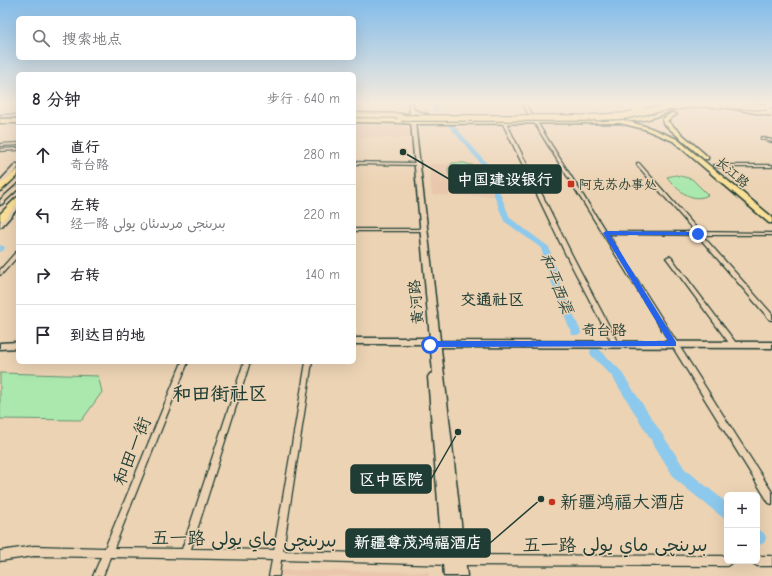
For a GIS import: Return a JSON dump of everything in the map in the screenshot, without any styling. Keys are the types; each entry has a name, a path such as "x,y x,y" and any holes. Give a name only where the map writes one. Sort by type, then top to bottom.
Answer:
{"main road":[{"name":"黄河路","path":"412,130 454,560 460,576"},
{"name":"长江路","path":"667,130 675,140 772,221"},
{"name":"长江路","path":"670,130 772,214"},
{"path":"692,154 717,179 772,228"},
{"path":"0,190 16,173"},
{"path":"0,209 16,194"},
{"path":"3,220 16,201"},
{"path":"3,220 16,210"},
{"name":"黄河路","path":"451,576 454,560"}],"street":[{"path":"508,130 568,253 616,345"},
{"path":"540,130 772,500"},
{"path":"762,138 772,141"},
{"path":"0,145 16,144"},
{"path":"0,150 16,149"},
{"path":"356,163 415,164"},
{"path":"638,164 772,318"},
{"path":"715,166 772,166"},
{"path":"0,184 16,167"},
{"path":"0,203 16,188"},
{"path":"356,230 422,230"},
{"path":"606,233 772,234"},
{"path":"0,273 16,255"},
{"path":"669,258 734,345"},
{"path":"0,342 16,340"},
{"name":"奇台路","path":"356,341 432,344"},
{"path":"0,346 16,345"},
{"name":"奇台路","path":"356,345 772,345"},
{"name":"和田一街","path":"98,576 109,553 184,364"},
{"path":"185,553 246,364"},
{"path":"274,576 309,364"},
{"name":"五一路 بىرىنچى ماي يولى","path":"0,556 34,551 185,553 454,560 724,561"},
{"path":"760,561 772,561"}],"shaded area":[{"path":"356,130 409,130 410,138 356,137"},
{"path":"477,163 483,165 488,173 494,196 432,195 429,164"},
{"path":"282,570 429,572 429,576 281,576"}],"green space":[{"path":"452,163 465,163 473,166 479,181 466,187 455,184 450,178 448,169"},
{"path":"676,175 692,179 708,195 696,198 685,194 667,177"},
{"path":"0,373 98,376 102,392 82,420 0,419"}],"waterway":[{"name":"和平西渠","path":"455,130 486,166 507,219 545,247 555,281 576,332"},
{"name":"和平西渠","path":"595,352 616,373 680,474 724,510"}],"place":[{"name":"中国建设银行","path":"403,152"},
{"name":"阿克苏办事处","path":"571,184"},
{"name":"区中医院","path":"458,432"},
{"name":"新疆尊茂鸿福酒店","path":"541,499"},
{"name":"新疆鸿福大酒店","path":"552,502"}],"district":[{"name":"交通社区","path":"492,299"},
{"name":"和田街社区","path":"220,393"}],"route":[{"path":"430,345 674,344 606,233 698,234"}]}
